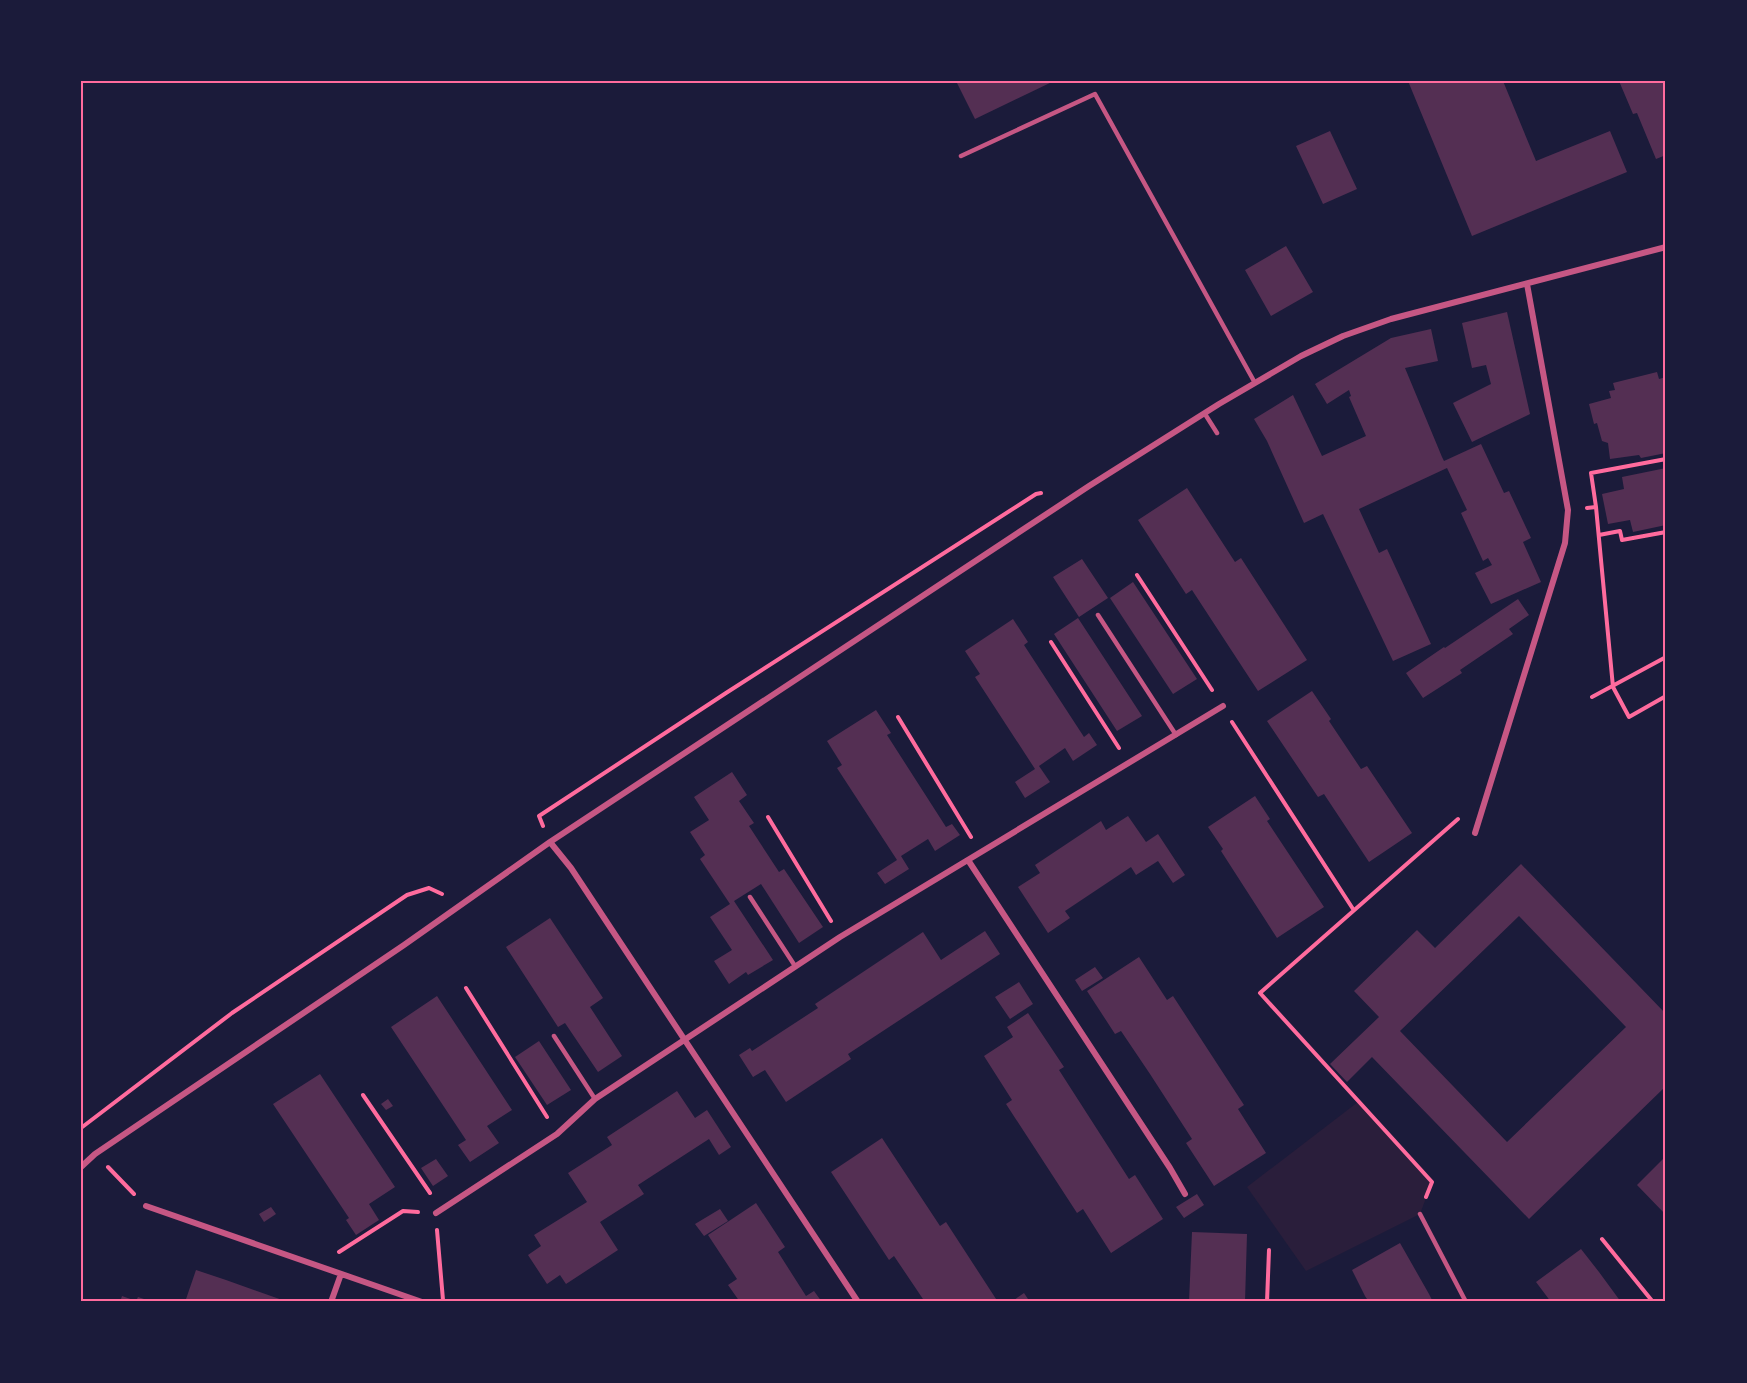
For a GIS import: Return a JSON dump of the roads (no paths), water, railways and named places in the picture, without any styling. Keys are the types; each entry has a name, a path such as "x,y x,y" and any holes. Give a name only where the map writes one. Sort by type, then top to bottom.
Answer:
{"street":[{"path":"81,1167 95,1154 550,842 1089,486 1301,356 1343,336 1391,319 1666,247"},
{"path":"1475,833 1565,543 1569,510 1527,284"},
{"path":"439,1211 557,1134 595,1099 840,936 1223,706"},
{"path":"550,842 571,868 858,1302"},
{"path":"968,860 1185,1194"},
{"path":"146,1206 422,1302"},
{"path":"331,1302 341,1274"}],"lane":[{"path":"961,156 1095,94 1255,383"},
{"path":"1205,414 1217,433"},
{"path":"1098,615 1176,735"},
{"path":"750,897 795,966"},
{"path":"554,1036 595,1099"},
{"path":"1420,1214 1466,1302"}]}
